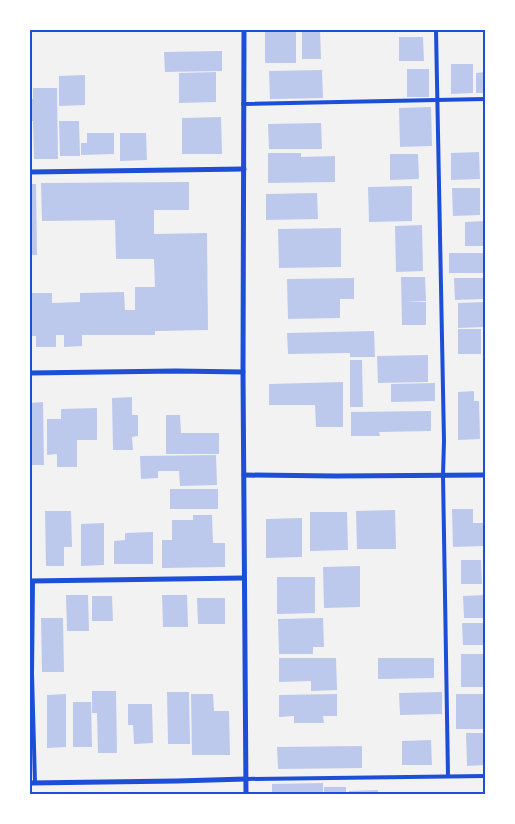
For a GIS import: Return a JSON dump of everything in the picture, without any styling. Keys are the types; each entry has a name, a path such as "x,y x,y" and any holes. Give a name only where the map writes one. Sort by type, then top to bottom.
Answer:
{"street":[{"path":"244,30 243,372 246,794"},
{"path":"30,172 244,169"},
{"path":"30,373 243,372"},
{"path":"244,475 485,475"},
{"path":"31,581 244,578"},
{"path":"33,783 246,779"}],"lane":[{"path":"436,30 444,432 448,776"},
{"path":"244,104 485,99"},
{"path":"31,581 33,783"},
{"path":"246,779 485,776"}],"building":[{"path":"265,30 296,30 296,63 265,63"},
{"path":"302,30 320,30 321,59 302,59"},
{"path":"399,37 423,37 424,61 399,61"},
{"path":"222,51 222,71 165,72 164,52"},
{"path":"451,64 473,64 473,93 451,94"},
{"path":"407,69 429,69 429,97 407,97"},
{"path":"322,70 323,98 270,99 269,71"},
{"path":"216,72 216,102 179,103 179,73"},
{"path":"485,72 485,93 476,93 476,73"},
{"path":"85,75 85,105 59,106 59,76"},
{"path":"33,88 57,88 58,159 34,159 33,121 30,121 30,99 33,99"},
{"path":"431,107 432,146 400,147 399,108"},
{"path":"221,117 222,154 182,154 182,118"},
{"path":"59,121 79,121 80,156 60,156"},
{"path":"321,123 322,149 269,149 268,124"},
{"path":"87,133 114,133 114,154 81,155 81,143 87,143"},
{"path":"120,133 146,133 147,160 120,161"},
{"path":"479,152 480,179 451,180 451,153"},
{"path":"268,153 301,153 301,157 335,156 335,182 268,183"},
{"path":"390,154 418,154 419,179 390,180"},
{"path":"189,182 189,210 154,210 154,234 207,233 208,330 155,331 155,335 82,335 82,346 64,347 64,335 56,335 56,347 36,347 36,336 30,336 30,293 52,293 52,303 80,302 80,293 124,292 125,310 135,310 135,287 155,287 154,259 116,259 115,220 42,221 41,183"},
{"path":"30,184 36,184 37,255 30,255"},
{"path":"412,186 412,221 369,222 368,187"},
{"path":"452,188 480,188 480,215 453,216"},
{"path":"317,193 318,219 266,220 266,194"},
{"path":"485,221 485,246 465,246 465,222"},
{"path":"422,225 423,271 396,272 395,226"},
{"path":"341,228 341,267 279,268 278,229"},
{"path":"449,253 485,253 485,273 449,273"},
{"path":"401,277 425,277 426,301 405,301 426,302 426,325 402,325"},
{"path":"354,278 354,299 340,299 340,318 288,319 287,279"},
{"path":"454,278 484,278 485,299 455,300"},
{"path":"484,302 484,327 458,328 458,303"},
{"path":"458,329 481,329 481,354 458,354"},
{"path":"374,331 375,357 350,357 350,353 288,354 287,333"},
{"path":"428,355 428,382 378,383 377,356"},
{"path":"350,360 362,360 363,407 350,407"},
{"path":"343,382 343,427 316,427 315,405 269,405 269,384"},
{"path":"435,383 435,401 391,402 391,384"},
{"path":"474,391 474,401 479,401 480,439 458,440 458,392"},
{"path":"132,397 132,415 138,415 138,436 132,437 133,450 113,450 112,398"},
{"path":"43,402 44,465 30,465 30,403"},
{"path":"97,408 97,440 77,440 77,467 57,467 57,454 47,455 47,419 61,419 61,409"},
{"path":"431,411 431,431 379,432 380,436 351,436 351,412"},
{"path":"166,415 180,415 181,433 219,433 219,454 166,454"},
{"path":"216,455 217,485 180,486 179,471 158,471 158,478 141,479 140,456"},
{"path":"170,489 218,489 218,509 170,509"},
{"path":"452,509 473,509 473,523 485,523 485,546 453,547"},
{"path":"395,510 396,549 357,549 356,511"},
{"path":"45,511 71,511 72,547 64,547 64,566 46,566"},
{"path":"310,512 347,512 348,550 310,551"},
{"path":"193,515 212,515 213,543 225,543 225,567 162,568 162,540 172,540 172,520 193,520"},
{"path":"302,518 302,557 266,558 266,519"},
{"path":"104,523 104,565 81,566 81,524"},
{"path":"153,532 153,564 114,564 114,541 125,540 125,533"},
{"path":"461,560 481,560 482,584 461,584"},
{"path":"360,566 360,607 324,608 323,567"},
{"path":"277,577 315,577 315,613 277,614"},
{"path":"66,595 88,595 89,631 67,631"},
{"path":"162,595 187,595 188,627 163,627"},
{"path":"485,595 485,618 464,618 463,596"},
{"path":"92,596 112,596 113,621 92,621"},
{"path":"197,598 225,598 225,624 198,624"},
{"path":"41,618 63,618 64,672 42,672"},
{"path":"323,618 324,647 313,647 313,654 279,654 278,619"},
{"path":"462,623 484,623 484,645 463,645"},
{"path":"461,654 485,654 485,687 461,687"},
{"path":"279,658 336,658 337,690 311,691 311,681 279,682"},
{"path":"378,658 434,658 434,678 378,679"},
{"path":"92,691 116,691 117,753 98,753 97,713 92,713"},
{"path":"167,692 189,692 190,744 168,744"},
{"path":"442,692 442,714 400,715 399,693"},
{"path":"66,694 66,747 47,748 47,695"},
{"path":"191,694 213,694 214,711 229,711 230,755 192,755"},
{"path":"337,694 337,716 323,716 324,723 294,723 294,716 279,717 279,695"},
{"path":"456,694 485,694 485,729 456,729"},
{"path":"73,702 91,702 92,747 73,747"},
{"path":"128,704 152,704 153,743 134,744 133,725 128,725"},
{"path":"466,733 485,733 485,765 467,766"},
{"path":"431,740 432,765 402,765 402,741"},
{"path":"362,746 362,768 278,769 277,747"},
{"path":"323,783 323,794 272,794 272,784"},
{"path":"324,787 346,787 346,794 324,794"},
{"path":"378,790 378,794 349,794 349,791"}]}
